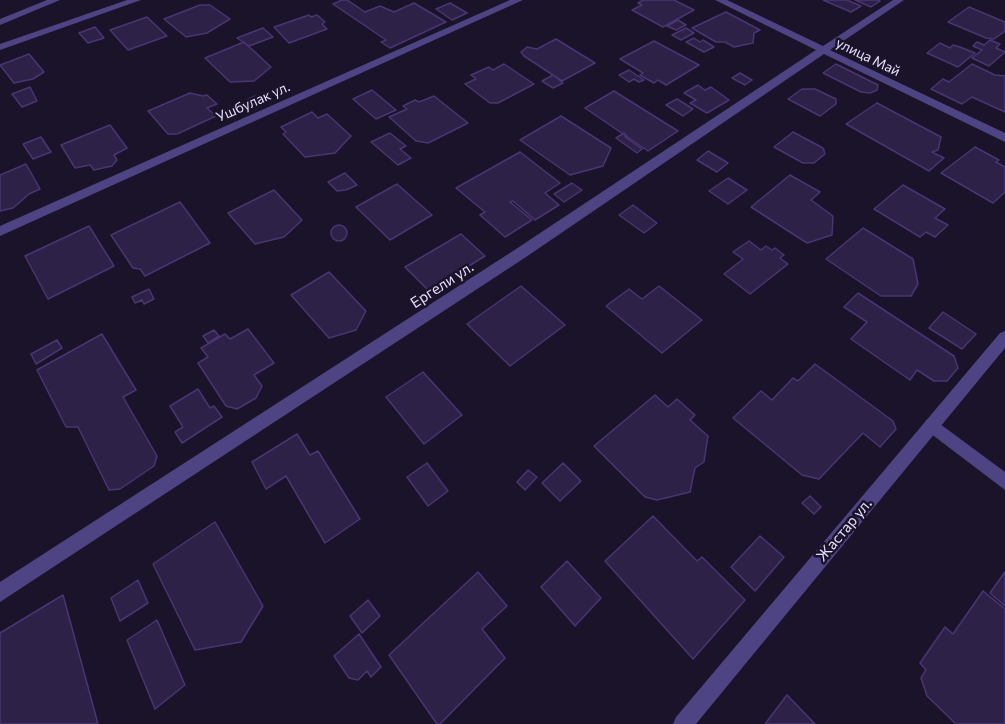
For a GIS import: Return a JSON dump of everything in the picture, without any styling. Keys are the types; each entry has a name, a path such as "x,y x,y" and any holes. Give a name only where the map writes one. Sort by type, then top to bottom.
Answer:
{"street":[{"path":"0,22 54,0"},
{"path":"0,48 136,0"},
{"name":"Ушбулак ул.","path":"0,231 518,0"},
{"name":"улица Май","path":"720,0 1005,138"},
{"name":"Ергели ул.","path":"0,593 521,253 899,0"},
{"name":"Жастар ул.","path":"683,724 1005,337"},
{"path":"932,425 1005,482"}],"building":[{"path":"347,0 365,12 380,6 394,12 414,3 446,22 390,48 381,42 386,40 333,4"},
{"path":"643,0 674,0 694,10 663,27 632,10 642,5 638,3"},
{"path":"823,0 847,0 861,6 851,12"},
{"path":"855,0 877,0 880,1 871,7"},
{"path":"450,3 467,13 452,20 436,9"},
{"path":"200,5 210,5 230,19 207,33 186,37 164,19"},
{"path":"969,7 1005,22 1005,31 994,39 986,38 948,22"},
{"path":"726,12 760,30 754,33 753,43 734,47 725,42 716,42 692,28"},
{"path":"309,15 311,17 317,15 325,22 322,24 327,29 289,43 274,27"},
{"path":"147,17 167,36 128,50 110,30"},
{"path":"678,20 686,25 676,30 667,26"},
{"path":"95,27 104,38 88,43 79,33"},
{"path":"263,28 273,37 249,46 237,38"},
{"path":"686,28 694,33 681,40 672,35"},
{"path":"694,38 700,42 703,40 714,47 704,52 686,42"},
{"path":"556,39 595,63 562,81 521,52 527,47 537,49"},
{"path":"990,40 1000,44 996,48 1005,52 989,66 972,58 982,50 973,46 977,42 984,45"},
{"path":"654,41 699,65 666,85 658,80 654,83 640,75 643,73 620,59"},
{"path":"244,42 271,67 254,81 230,82 205,58"},
{"path":"940,43 950,48 953,45 975,53 958,67 927,53"},
{"path":"29,54 44,72 33,79 14,83 0,65"},
{"path":"504,64 534,84 498,103 490,103 465,84 476,79 471,75 489,67 493,70"},
{"path":"836,64 878,85 877,90 870,93 861,92 823,73"},
{"path":"972,64 995,75 1005,76 1005,112 972,97 962,104 931,89 943,79 949,82"},
{"path":"629,70 644,80 639,82 634,79 629,82 619,75"},
{"path":"740,73 752,80 745,85 732,78"},
{"path":"553,75 563,83 553,88 542,81"},
{"path":"698,85 705,90 711,87 729,100 707,113 690,103 696,100 684,93"},
{"path":"30,87 37,101 22,107 12,94"},
{"path":"802,89 815,89 836,99 836,104 820,116 788,99"},
{"path":"372,90 396,110 376,119 353,99"},
{"path":"614,91 678,131 648,151 585,108"},
{"path":"190,93 207,95 217,104 207,108 216,116 177,134 168,134 148,111"},
{"path":"255,96 263,103 255,107 247,100"},
{"path":"434,96 468,123 428,143 416,141 389,117 407,109 403,106 415,100 419,102"},
{"path":"677,99 693,109 683,116 666,105"},
{"path":"877,103 941,137 938,150 932,152 944,158 929,171 846,124"},
{"path":"312,112 318,118 327,114 351,136 335,153 305,157 283,134 286,132 281,127"},
{"path":"561,116 611,148 603,166 570,175 520,140"},
{"path":"110,125 127,148 114,155 117,160 112,166 94,170 90,165 75,168 61,145"},
{"path":"793,132 823,148 825,154 814,163 803,163 774,147"},
{"path":"390,133 406,146 400,149 411,158 398,165 371,142"},
{"path":"624,133 627,136 625,137 642,149 637,153 616,138"},
{"path":"41,137 51,152 33,159 23,144"},
{"path":"975,147 999,160 996,162 1005,167 1005,192 993,203 941,173"},
{"path":"708,151 728,163 717,172 697,160"},
{"path":"520,152 560,183 545,193 559,205 535,220 513,201 510,202 532,220 505,237 480,215 485,212 456,188"},
{"path":"26,164 40,189 29,194 13,208 0,211 0,175"},
{"path":"345,173 357,185 337,191 328,182"},
{"path":"790,175 820,192 811,200 833,216 832,235 807,243 751,207"},
{"path":"728,178 747,190 728,204 709,191"},
{"path":"572,183 582,190 564,202 554,194"},
{"path":"397,184 432,215 390,240 356,207"},
{"path":"903,185 945,209 935,218 948,225 935,237 926,232 920,237 874,209"},
{"path":"274,190 302,220 284,237 255,244 228,213"},
{"path":"180,202 210,243 145,276 140,269 133,268 111,235"},
{"path":"633,205 657,223 644,233 619,215"},
{"path":"339,225 347,233 339,241 331,233"},
{"path":"89,226 114,266 48,299 25,256"},
{"path":"863,228 913,259 918,284 911,296 881,296 826,259"},
{"path":"461,234 485,256 429,291 405,267"},
{"path":"749,241 761,250 766,246 772,250 775,248 784,255 780,258 788,264 750,294 724,274 743,259 733,252"},
{"path":"329,272 366,311 356,330 329,338 291,295"},
{"path":"521,286 565,325 510,366 467,324"},
{"path":"659,286 702,320 662,353 606,306 629,289 642,299"},
{"path":"149,289 154,299 144,304 142,300 135,303 132,297"},
{"path":"858,293 954,356 958,368 947,381 934,381 917,370 910,380 851,339 867,322 844,307"},
{"path":"943,312 976,334 962,349 929,328"},
{"path":"248,329 274,363 254,375 262,386 256,398 237,409 226,406 198,363 208,357 201,348 225,334 230,339"},
{"path":"214,330 219,336 208,343 203,336"},
{"path":"102,334 136,390 123,397 157,456 154,466 120,489 109,490 78,427 66,427 37,370"},
{"path":"57,340 62,348 36,364 31,354"},
{"path":"815,364 893,421 896,429 880,447 863,433 819,479 802,475 733,418 761,391 772,400 793,378 798,381"},
{"path":"423,372 462,415 424,444 386,397"},
{"path":"198,389 210,408 214,406 222,417 182,443 175,432 183,427 170,406"},
{"path":"655,395 668,407 677,399 695,415 690,420 708,436 704,462 695,468 690,492 657,500 645,497 594,446"},
{"path":"297,434 310,455 318,451 360,519 325,543 286,476 266,489 252,462"},
{"path":"427,463 448,491 428,506 407,477"},
{"path":"563,463 581,481 560,501 542,483"},
{"path":"528,470 537,477 525,490 517,482"},
{"path":"810,496 821,507 814,514 802,503"},
{"path":"653,516 697,561 702,557 745,600 693,659 605,561"},
{"path":"215,522 263,606 241,642 195,650 153,564"},
{"path":"760,536 784,557 755,591 731,567"},
{"path":"567,561 601,598 575,626 541,587"},
{"path":"478,572 507,606 482,629 505,658 440,724 437,724 389,655"},
{"path":"1005,572 1005,606 990,593"},
{"path":"138,580 148,603 120,621 111,598"},
{"path":"983,591 1005,609 1005,724 956,724 927,696 921,678 926,670 920,663 945,627 953,634"},
{"path":"63,595 98,724 0,724 0,633"},
{"path":"368,600 380,616 362,633 350,616"},
{"path":"157,620 185,685 155,709 127,640"},
{"path":"359,634 381,667 371,677 367,671 358,680 349,678 334,656"},
{"path":"787,695 815,724 765,724"}]}
